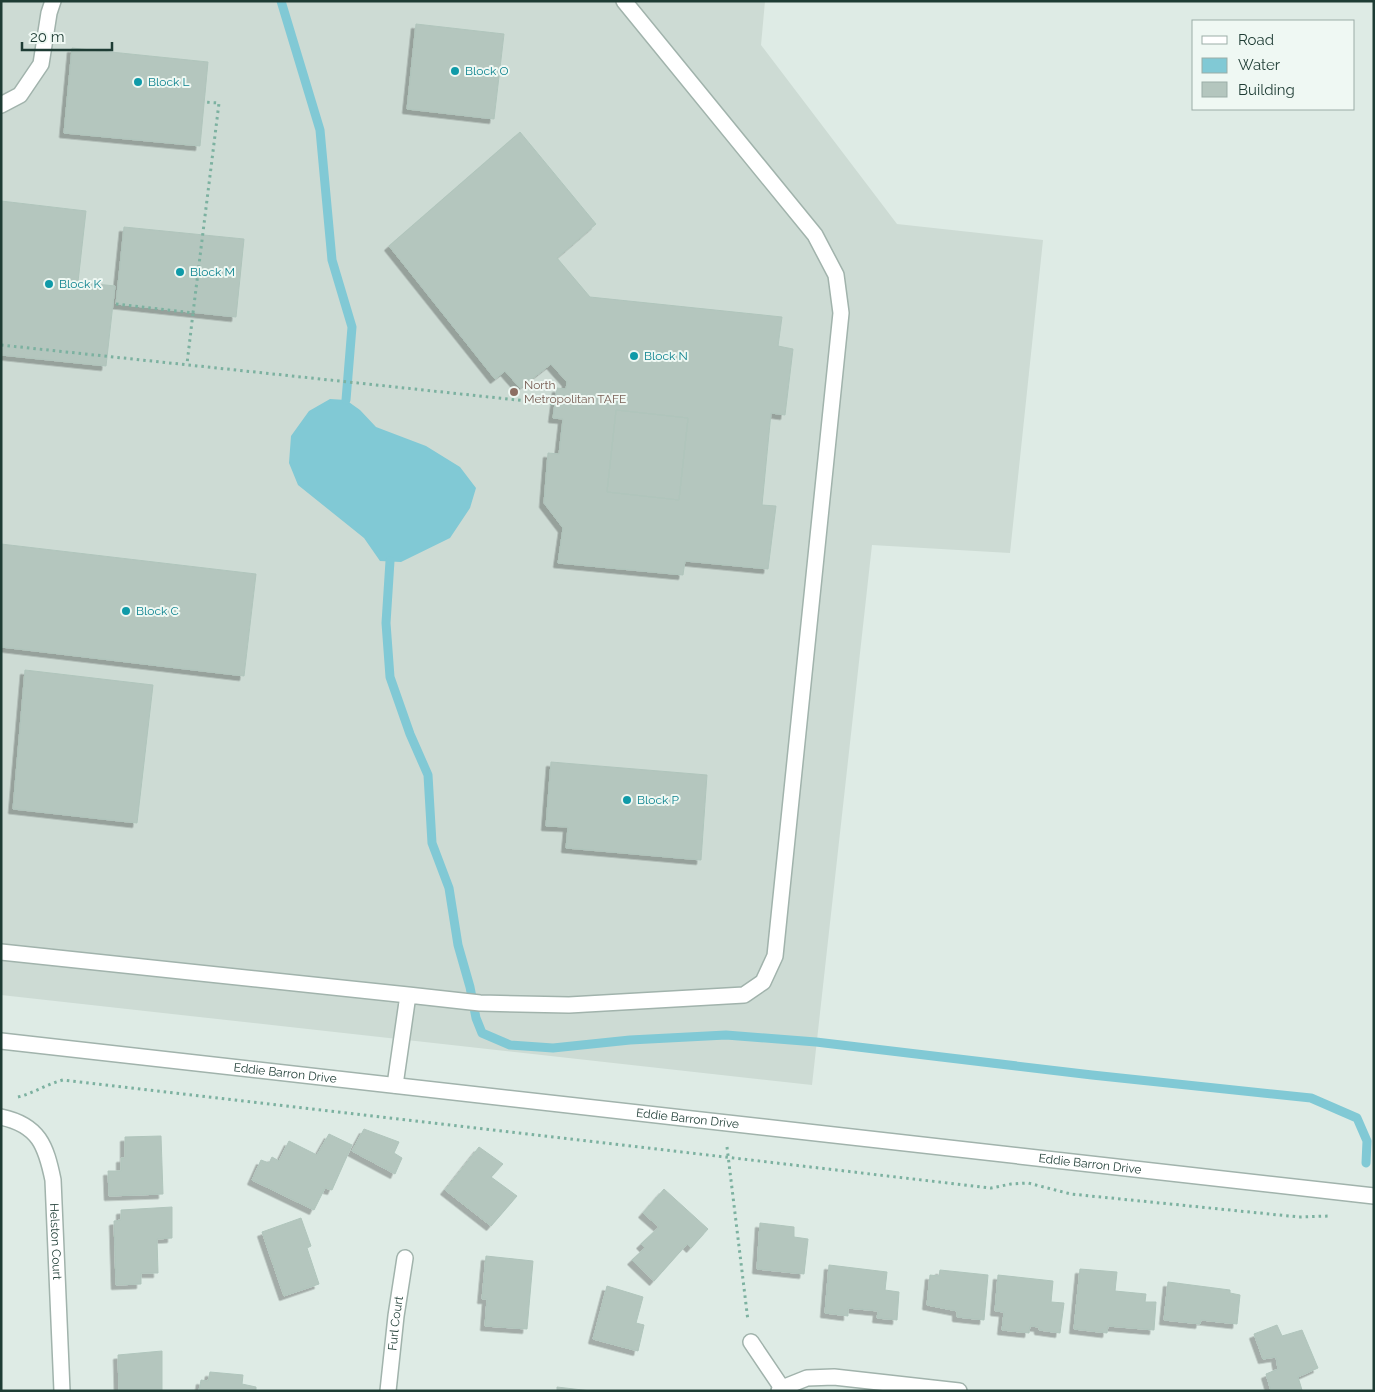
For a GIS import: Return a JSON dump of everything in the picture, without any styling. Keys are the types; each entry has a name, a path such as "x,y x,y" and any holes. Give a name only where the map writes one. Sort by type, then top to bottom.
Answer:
{"street":[{"path":"1,105 20,95 41,64 49,13 53,1"},
{"path":"1,952 472,1002 569,1005 744,995 763,982 775,956 842,313 836,275 815,235 624,1"},
{"path":"396,1085 408,995"},
{"name":"Eddie Barron Drive","path":"1,1041 1374,1196"},
{"name":"Helston Court","path":"1,1117 13,1120 34,1132 48,1154 53,1180 62,1391"},
{"name":"Furl Court","path":"388,1391 396,1316 405,1258"},
{"path":"751,1342 781,1389 808,1378 834,1377 959,1391"}],"path":[{"path":"187,364 219,103 204,102"},
{"path":"116,304 193,313"},
{"path":"1,345 555,404"},
{"path":"14,1098 32,1093 45,1085 63,1080 991,1188 1028,1183 1071,1194 1299,1217 1334,1215"},
{"path":"724,1122 751,1342"}],"shaded area":[{"name":"North Metropolitan TAFE","path":"1,1 765,1 761,45 897,224 1043,240 1010,553 872,545 812,1085 1,995"}],"water":[{"path":"330,399 346,400 360,410 376,427 426,446 460,467 476,488 470,508 450,538 401,562 380,561 364,538 298,485 289,463 291,436 309,411"}],"building":[{"name":"Block O","path":"416,24 504,34 494,119 407,109"},
{"name":"Block L","path":"72,48 208,62 200,146 64,133"},
{"name":"Block N","path":"520,132 596,224 557,258 590,297 782,317 778,346 793,349 785,415 771,413 762,505 776,506 768,569 685,561 683,575 558,563 563,528 544,503 548,453 559,454 563,419 553,418 557,388 566,389 567,382 551,364 520,388 505,371 495,379 389,246","holes":["616,410 688,418 679,500 607,492"]},
{"name":"Block K","path":"1,201 86,211 78,282 115,286 106,366 1,355"},
{"name":"Block M","path":"124,227 244,239 236,317 116,304"},
{"path":"616,410 688,418 679,500 607,492"},
{"name":"Block C","path":"1,544 256,574 244,676 1,647"},
{"path":"25,670 153,685 137,823 13,809"},
{"name":"Block P","path":"551,762 707,775 701,860 566,848 568,827 546,826"},
{"path":"364,1129 399,1142 394,1153 402,1158 395,1174 352,1151"},
{"path":"329,1134 352,1145 332,1190 325,1188 314,1210 252,1180 261,1160 269,1163 272,1157 279,1161 289,1141 317,1155"},
{"path":"161,1136 163,1194 109,1196 108,1171 121,1171 121,1158 125,1158 125,1137"},
{"path":"479,1147 503,1164 491,1177 517,1196 491,1226 445,1190"},
{"path":"664,1189 708,1229 691,1248 687,1244 654,1281 632,1260 645,1248 641,1244 659,1227 643,1213"},
{"path":"172,1207 172,1238 157,1239 158,1273 141,1273 141,1284 116,1285 114,1221 121,1220 121,1210"},
{"path":"301,1218 311,1246 307,1248 319,1284 284,1296 262,1232"},
{"path":"760,1223 794,1227 794,1237 808,1239 804,1274 757,1269"},
{"path":"486,1256 533,1261 527,1329 485,1326 487,1299 482,1299"},
{"path":"829,1265 887,1272 885,1290 899,1292 897,1320 877,1318 878,1311 848,1308 848,1316 825,1313"},
{"path":"1080,1269 1117,1272 1115,1291 1146,1294 1145,1302 1156,1302 1154,1330 1108,1326 1107,1333 1074,1329"},
{"path":"940,1270 988,1275 984,1320 957,1317 957,1311 927,1305 930,1275 939,1276"},
{"path":"998,1275 1053,1281 1051,1302 1064,1303 1060,1333 1039,1330 1039,1327 1030,1326 1029,1333 1002,1330 1004,1312 995,1311"},
{"path":"1168,1282 1230,1290 1230,1293 1240,1295 1237,1324 1201,1320 1200,1324 1164,1320"},
{"path":"607,1286 643,1297 636,1323 644,1325 638,1351 593,1339"},
{"path":"1277,1325 1282,1336 1302,1330 1318,1368 1298,1377 1302,1390 1271,1391 1266,1374 1278,1369 1276,1357 1263,1359 1254,1334"},
{"path":"162,1351 162,1391 119,1391 118,1355"},
{"path":"210,1372 243,1375 242,1384 256,1387 256,1391 199,1391 201,1380 208,1381"},
{"path":"557,1387 591,1391 557,1391"}],"waterway":[{"path":"281,1 320,130 332,260 352,327 346,400"},
{"path":"390,561 386,623 390,677 410,734 428,775 432,843 449,888 458,945 470,987 476,1018 482,1033 510,1045 553,1048 630,1040 726,1035 816,1042 1092,1075 1311,1098 1357,1118 1367,1141 1366,1163"}],"place":[{"name":"Block O","path":"455,71"},
{"name":"Block L","path":"138,82"},
{"name":"Block M","path":"180,272"},
{"name":"Block K","path":"49,284"},
{"name":"Block N","path":"634,356"},
{"name":"North Metropolitan TAFE","path":"514,392"},
{"name":"Block C","path":"126,611"},
{"name":"Block P","path":"627,800"}]}
